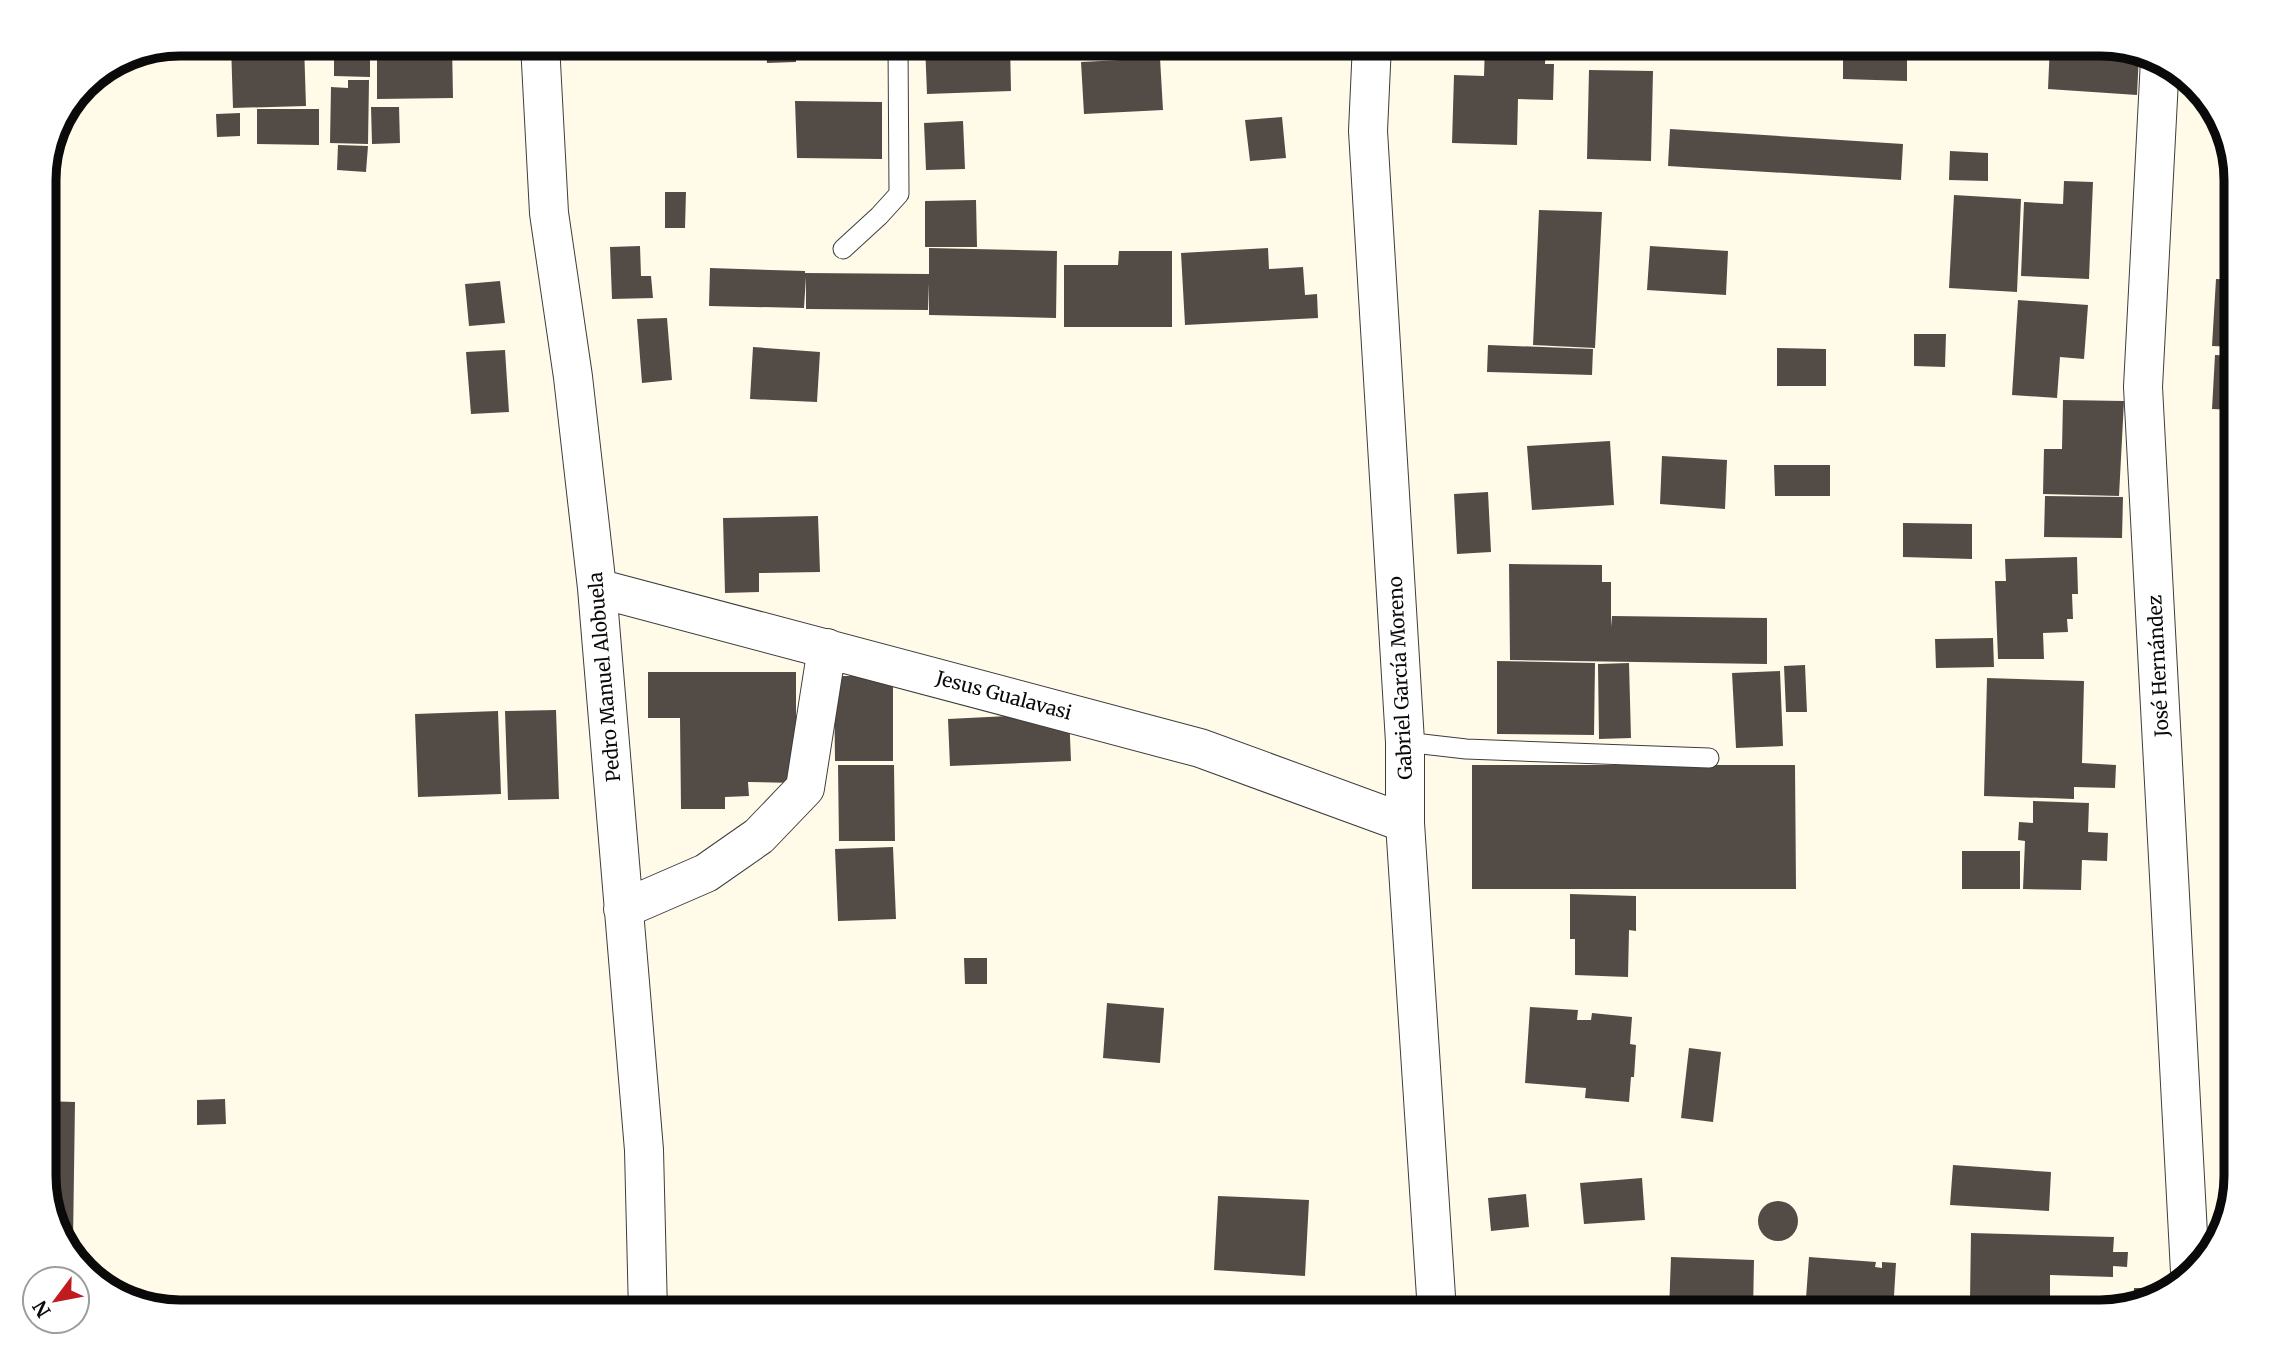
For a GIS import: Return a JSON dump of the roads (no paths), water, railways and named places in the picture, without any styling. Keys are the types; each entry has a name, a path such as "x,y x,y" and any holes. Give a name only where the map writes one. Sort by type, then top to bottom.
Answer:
{"street":[{"name":"Pedro Manuel Alobuela","path":"541,56 549,213 573,377 597,588 645,1150 648,1300"},
{"name":"Gabriel García Moreno","path":"1371,56 1368,131 1405,742 1405,822 1436,1300"},
{"name":"José Hernández","path":"2159,72 2143,387 2189,1262"},
{"name":"Jesus Gualavasi","path":"597,588 1200,748 1405,822"},
{"path":"623,909 706,873 759,836 806,788 827,648"}],"lane":[{"path":"843,249 899,194 898,56"},
{"path":"1405,742 1466,749 1709,758"}]}
